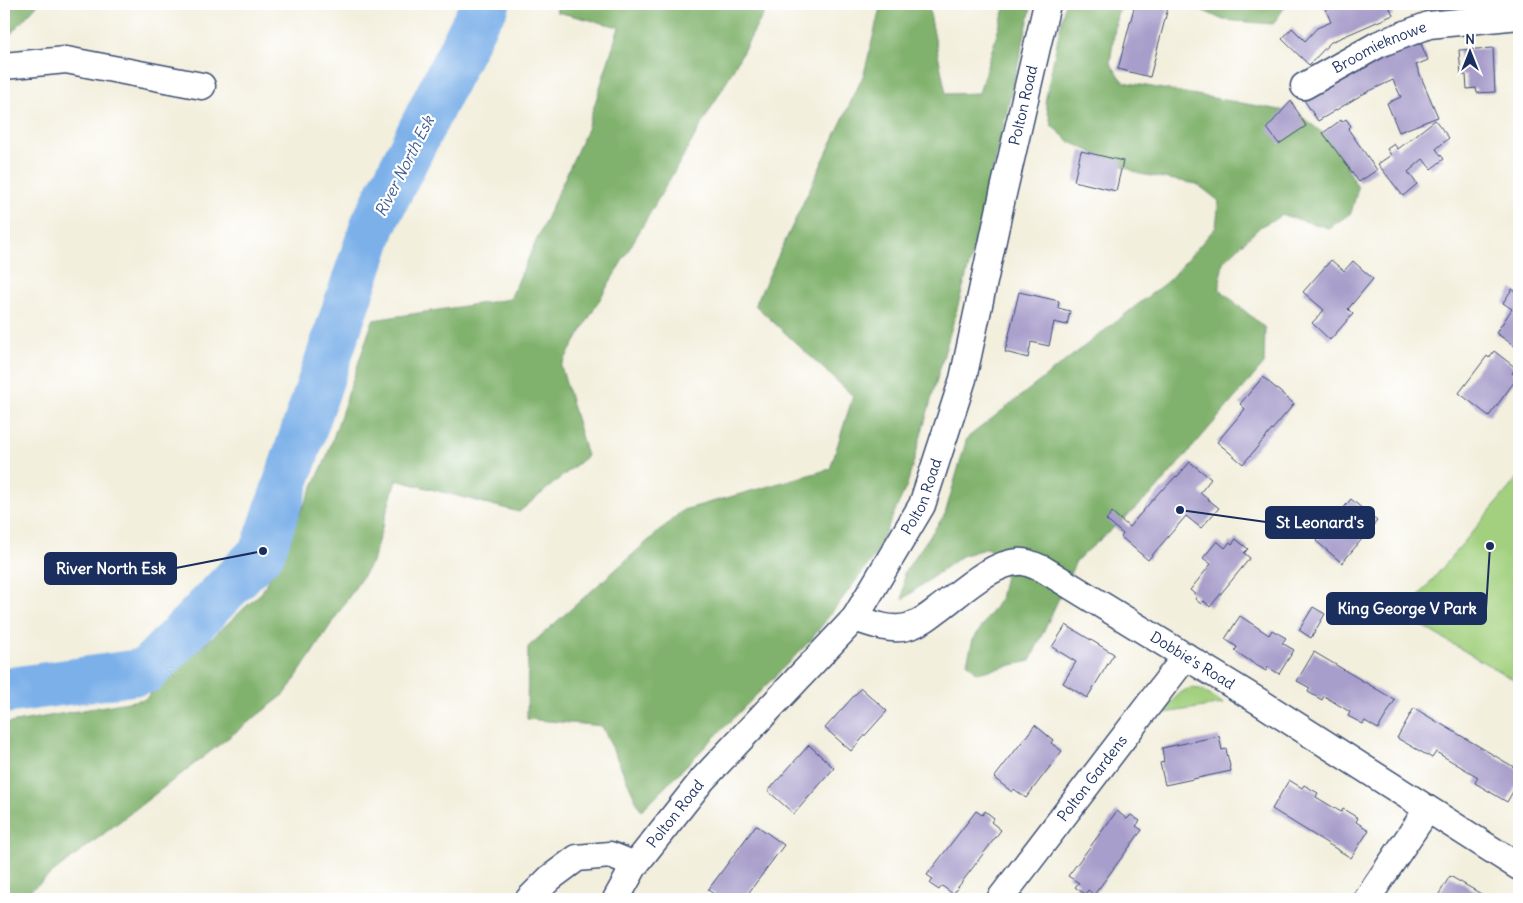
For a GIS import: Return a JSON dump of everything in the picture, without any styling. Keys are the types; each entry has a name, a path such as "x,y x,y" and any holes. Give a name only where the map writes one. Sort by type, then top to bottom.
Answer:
{"street":[{"name":"Polton Road","path":"616,899 636,865 703,779 856,618 922,506 963,379 1002,198 1047,4"},
{"name":"Broomieknowe","path":"1304,86 1379,44 1429,25 1519,16"},
{"path":"4,66 66,60 202,86"},
{"name":"Dobbie's Road","path":"856,618 882,626 908,627 923,621 994,567 1019,561 1043,569 1186,656 1519,867"},
{"name":"Polton Gardens","path":"1000,899 1186,656"},
{"path":"1367,899 1427,810"},
{"path":"529,899 550,878 577,858 610,856 636,865"}],"green space":[{"path":"4,4 38,4 4,41"},
{"path":"556,4 769,4 724,86 561,366 587,456 519,512 396,480 372,562 285,694 19,899 4,899 4,724 145,699 262,592 326,459 373,320 510,299 587,129 619,27 557,12"},
{"path":"881,4 928,4 946,94 979,93 1006,4 1032,4 977,238 907,485 874,557 810,641 641,811 602,726 527,719 528,647 683,510 830,469 853,396 755,305 864,74"},
{"path":"1065,4 1125,4 1117,14 1110,63 1124,82 1297,113 1333,141 1358,188 1351,213 1329,228 1283,215 1261,226 1223,262 1219,289 1265,328 1264,364 1154,492 1076,561 1030,661 977,673 967,662 973,640 1000,599 1005,576 988,548 961,556 903,599 904,573 945,514 967,438 1169,280 1216,227 1219,201 1197,184 1140,174 1070,142 1052,126 1045,102"},
{"path":"1189,4 1286,5 1273,24 1223,20"},
{"path":"1519,476 1519,683 1403,615"},
{"path":"1191,688 1200,689 1224,704 1164,713 1178,695"}],"building":[{"path":"1135,4 1169,4 1150,77 1118,69"},
{"path":"1323,4 1388,4 1393,15 1331,42 1309,65 1282,39 1292,28 1305,41 1317,28 1331,22"},
{"path":"1421,44 1428,60 1416,65 1438,117 1399,132 1387,103 1401,97 1393,80 1363,94 1318,121 1304,100 1352,70 1407,45"},
{"path":"1493,48 1495,92 1477,93 1476,88 1467,89 1466,75 1461,75 1459,50"},
{"path":"1291,101 1306,126 1279,144 1267,128"},
{"path":"1346,119 1351,126 1348,129 1377,170 1359,182 1323,133 1341,120 1342,122"},
{"path":"1435,120 1449,138 1436,149 1444,159 1431,169 1423,159 1408,172 1417,184 1403,196 1378,164 1391,155 1387,149 1394,144 1398,149"},
{"path":"1081,151 1123,161 1116,191 1074,181"},
{"path":"1331,260 1344,271 1353,261 1373,279 1348,309 1353,314 1330,340 1312,323 1324,310 1303,292"},
{"path":"1512,289 1519,294 1519,349 1496,333 1512,309 1503,303"},
{"path":"1019,292 1059,301 1058,308 1070,311 1067,325 1054,322 1049,346 1031,342 1028,358 1005,352"},
{"path":"1494,351 1516,368 1512,373 1518,377 1489,416 1459,393 1487,356 1489,358"},
{"path":"1263,377 1294,404 1243,464 1217,442 1245,409 1240,404"},
{"path":"1190,462 1211,479 1200,493 1219,508 1201,528 1186,516 1148,560 1121,537 1123,534 1106,520 1112,512 1129,527 1162,489 1177,477"},
{"path":"1351,499 1377,521 1342,563 1316,541"},
{"path":"1236,539 1248,549 1244,553 1250,558 1210,607 1204,601 1201,604 1195,599 1197,596 1190,590 1211,564 1203,558 1217,541 1225,548"},
{"path":"1313,607 1325,614 1311,638 1299,630"},
{"path":"1240,616 1269,635 1272,630 1286,638 1282,643 1294,650 1279,674 1268,667 1266,671 1250,661 1235,651 1237,647 1225,639"},
{"path":"1066,625 1114,654 1087,698 1063,683 1076,662 1052,647"},
{"path":"1314,652 1395,700 1378,729 1365,721 1363,724 1348,716 1350,712 1324,696 1322,700 1308,692 1310,688 1297,681"},
{"path":"861,688 887,711 851,751 825,728"},
{"path":"1414,708 1519,770 1519,781 1507,802 1475,783 1478,777 1436,752 1432,758 1397,738"},
{"path":"1035,725 1053,740 1051,743 1062,751 1026,798 1014,789 1012,792 994,778"},
{"path":"1219,736 1222,750 1226,749 1231,771 1165,785 1160,763 1164,762 1162,748"},
{"path":"809,745 834,768 794,814 768,791"},
{"path":"1289,780 1302,788 1304,785 1318,793 1316,797 1341,812 1343,809 1358,818 1356,822 1369,830 1351,858 1272,809"},
{"path":"976,811 982,815 985,811 994,818 991,822 1001,830 953,894 942,886 939,890 930,884 933,879 927,875"},
{"path":"1117,811 1127,819 1131,815 1140,821 1136,826 1142,830 1094,895 1088,890 1085,894 1075,887 1079,883 1068,876"},
{"path":"756,825 784,845 744,899 721,899 708,890"},
{"path":"1450,876 1490,899 1436,899"}],"waterway":[{"name":"River North Esk","path":"4,691 146,671 263,551 374,223 477,18 487,4"}],"place":[{"name":"St Leonard's","path":"1180,510"},
{"name":"King George V Park","path":"1490,546"},
{"name":"River North Esk","path":"263,551"}]}
